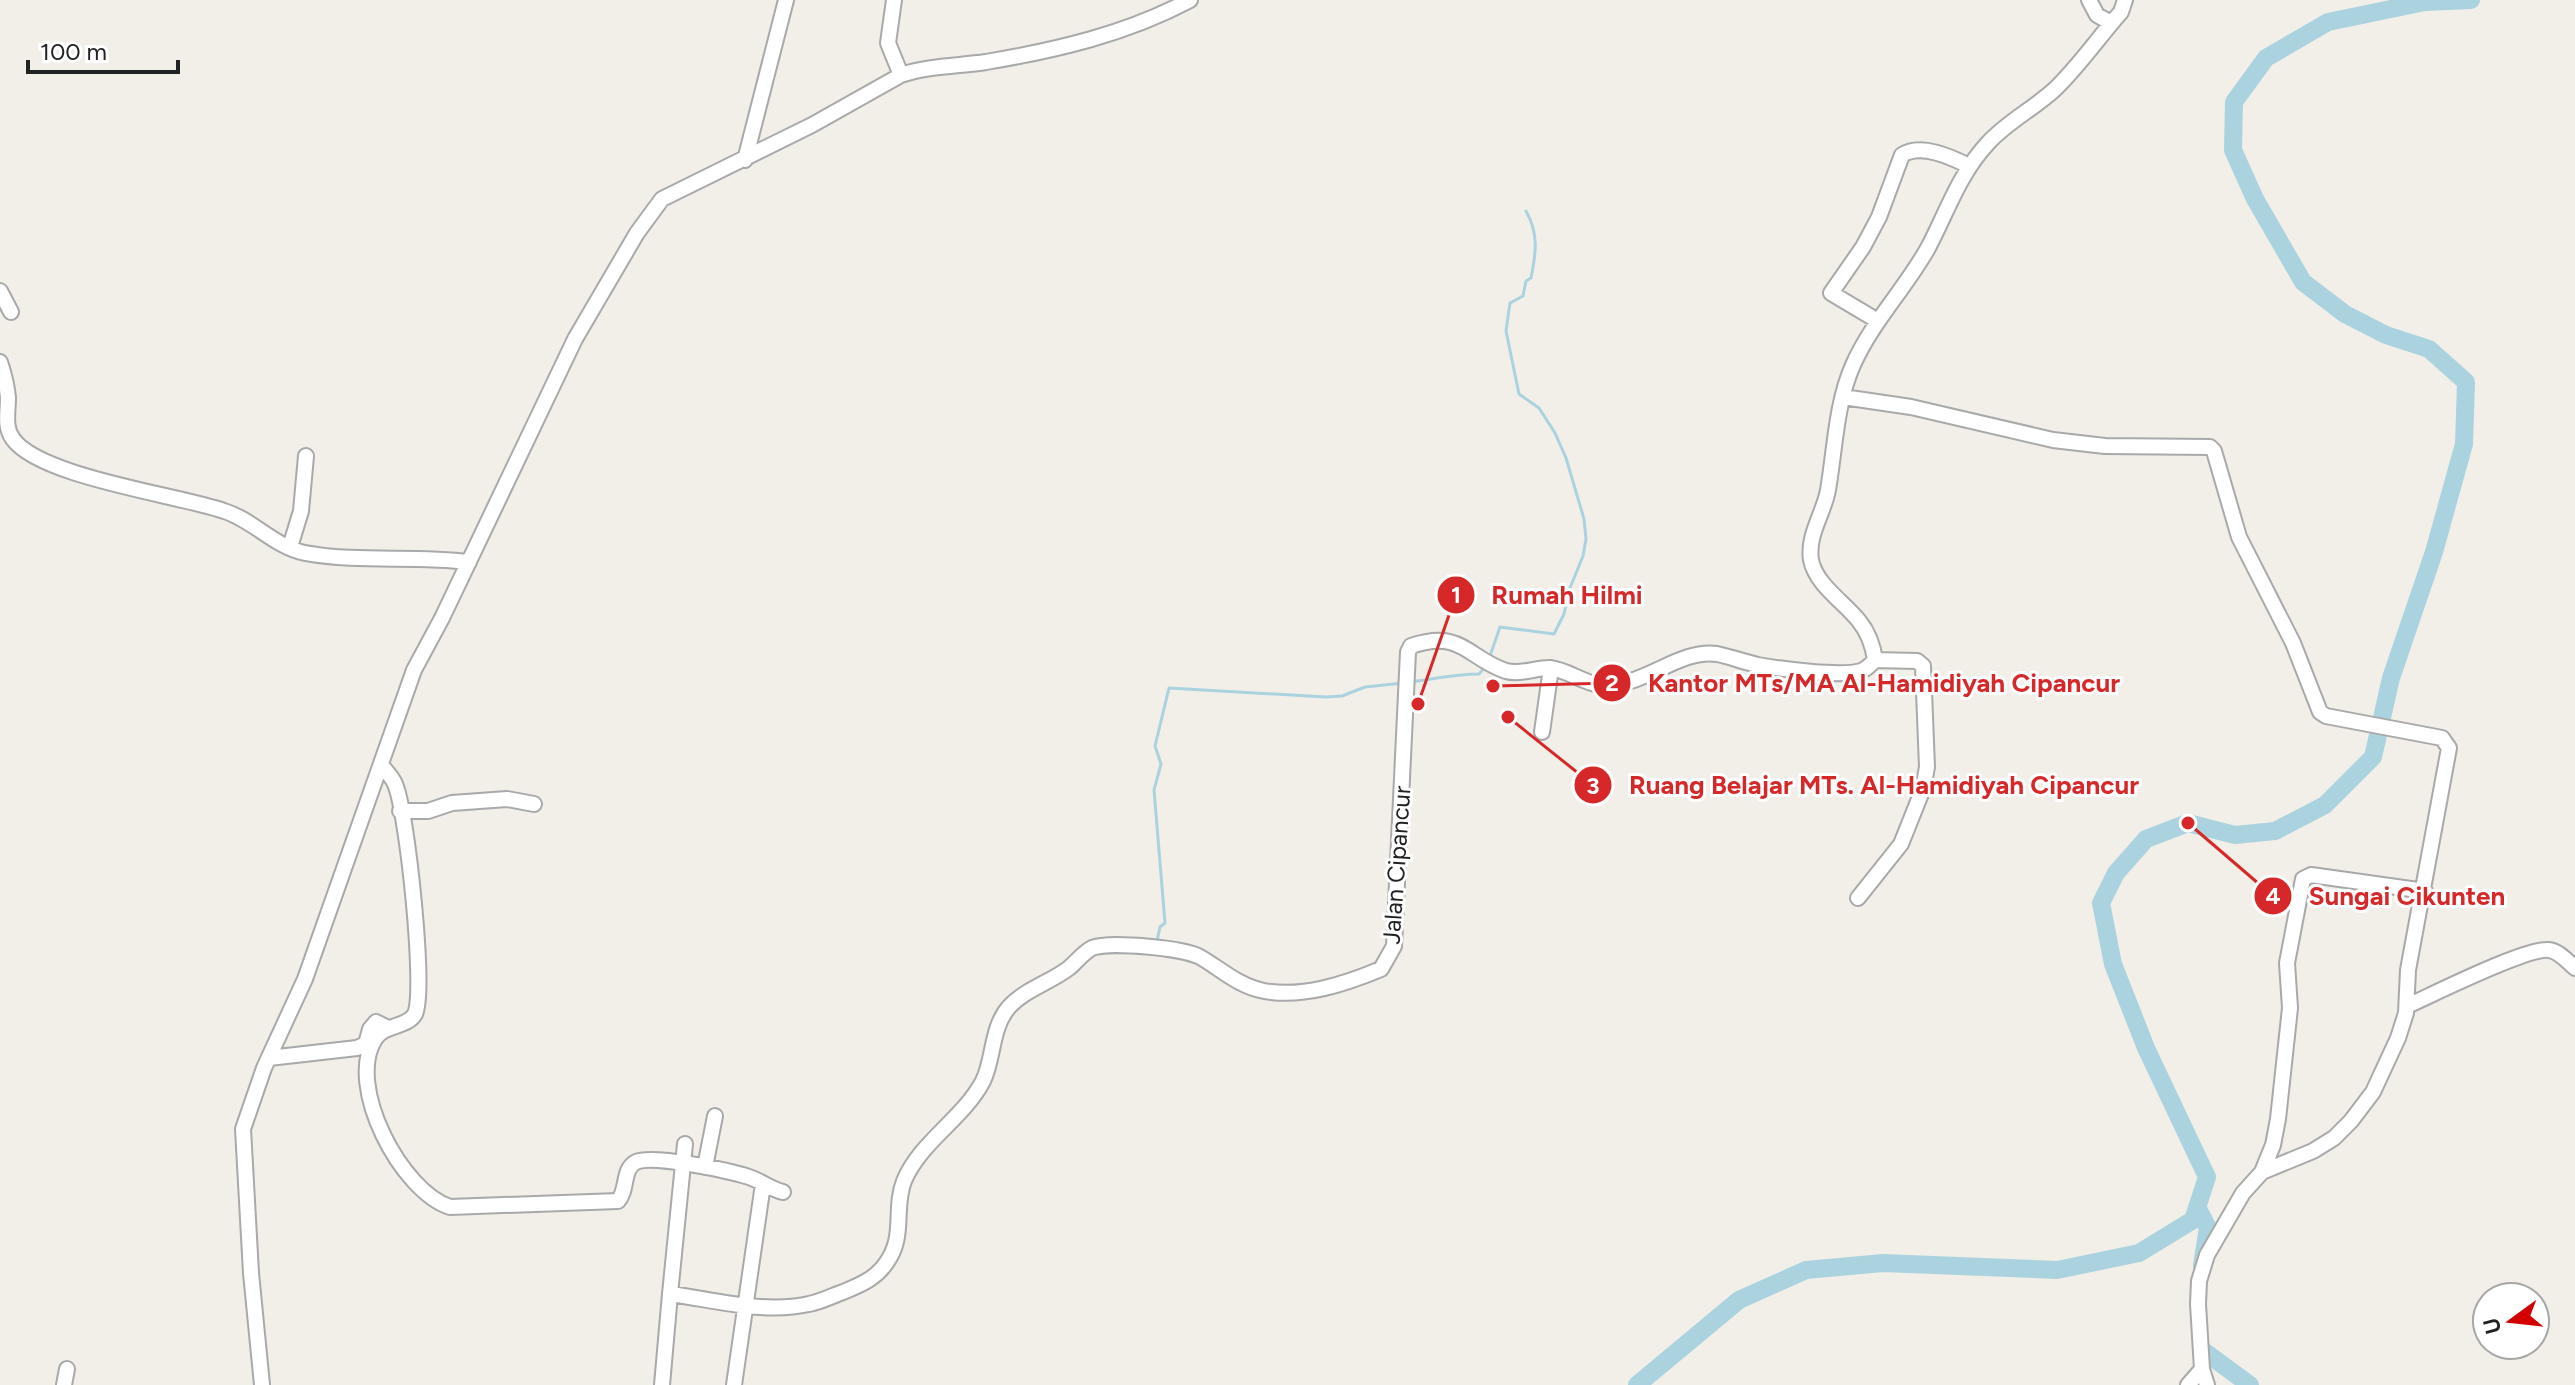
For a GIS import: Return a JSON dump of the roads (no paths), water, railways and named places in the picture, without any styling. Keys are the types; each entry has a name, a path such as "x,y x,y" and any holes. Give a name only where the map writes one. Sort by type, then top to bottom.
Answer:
{"street":[{"path":"745,160 786,0"},
{"path":"894,0 888,43 901,75"},
{"path":"262,1385 251,1273 243,1129 269,1058 305,979 414,670 575,339 637,233 662,199 745,160 901,75 1055,50 1111,34 1190,0"},
{"path":"2089,0 2097,15 2111,23"},
{"path":"1858,898 1901,844 1923,789 1927,767 1923,666 1917,661 1875,660 1870,639 1860,622 1817,575 1811,562 1811,544 1827,495 1843,397 1853,365 1878,321 1913,274 1969,166 2011,122 2071,74 2121,12 2125,0"},
{"path":"1878,321 1831,293 1863,247 1879,217 1902,155 1912,151 1942,154 1969,166"},
{"path":"0,291 11,312"},
{"path":"0,362 6,380 6,420 11,437 21,448 91,478 230,512 301,552 342,558 469,562"},
{"path":"1843,397 1911,407 2053,440 2105,446 2210,447 2214,451 2239,537 2293,643 2320,712 2326,716 2442,738 2449,748 2408,970 2407,1006 2398,1038 2373,1092 2334,1138 2313,1151 2262,1172"},
{"path":"290,547 301,511 306,456"},
{"name":"Jalan Cipancur","path":"746,1305 810,1304 864,1283 880,1273 892,1255 899,1232 898,1200 905,1179 918,1158 950,1124 983,1081 995,1037 1008,1008 1092,948 1107,946 1181,951 1198,956 1233,980 1262,990 1292,993 1320,989 1381,969 1394,946 1408,652 1411,646 1440,640 1470,649 1511,672 1551,668 1595,685 1608,686 1650,675 1694,655 1714,654 1759,665 1838,673 1861,671 1875,660"},
{"path":"1542,732 1551,668"},
{"path":"381,765 397,787 417,933 418,978 415,1013 374,1040 368,1059 367,1082 378,1122 389,1146 427,1197 450,1207 618,1201 623,1195 631,1167 637,1161 657,1159 749,1177 783,1192"},
{"path":"400,811 428,811 452,803 507,799 534,804"},
{"path":"2207,1385 2202,1369 2199,1281 2207,1255 2243,1193 2262,1172 2273,1145 2290,1008 2287,963 2303,879 2311,875 2425,891"},
{"path":"2407,1006 2540,950 2556,952 2575,968"},
{"path":"269,1058 357,1048 366,1044 370,1029 376,1022 388,1028"},
{"path":"705,1167 715,1116"},
{"path":"662,1385 685,1144"},
{"path":"734,1385 763,1184"},
{"path":"670,1294 746,1305"},
{"path":"64,1385 67,1369"},
{"path":"2188,1385 2202,1369"}],"waterway":[{"path":"1637,1385 1739,1300 1806,1270 1883,1263 2057,1270 2139,1253 2193,1220 2207,1177 2146,1048 2113,964 2101,903 2116,873 2146,839 2188,823 2235,835 2275,831 2325,805 2373,757 2391,678 2434,552 2464,444 2466,382 2429,349 2386,335 2345,314 2303,282 2255,199 2233,150 2234,102 2266,58 2328,22 2425,2 2471,0"},
{"path":"1489,659 1500,627 1554,634 1564,614 1586,539 1584,519 1566,458 1555,433 1539,408 1519,394 1506,331 1510,303 1523,296 1533,269 1535,236 1526,211"},
{"path":"1411,682 1479,674 1486,666"},
{"path":"1157,941 1160,927 1165,923 1154,790 1161,764 1155,746 1169,688 1326,697 1342,696 1365,687 1403,683"},
{"path":"2197,1207 2208,1228 2202,1265"},
{"path":"2205,1352 2250,1385"}],"place":[{"name":"Kantor MTs/MA Al-Hamidiyah Cipancur","path":"1493,686"},
{"name":"Rumah Hilmi","path":"1418,704"},
{"name":"Ruang Belajar MTs. Al-Hamidiyah Cipancur","path":"1508,717"},
{"name":"Sungai Cikunten","path":"2188,823"}]}
